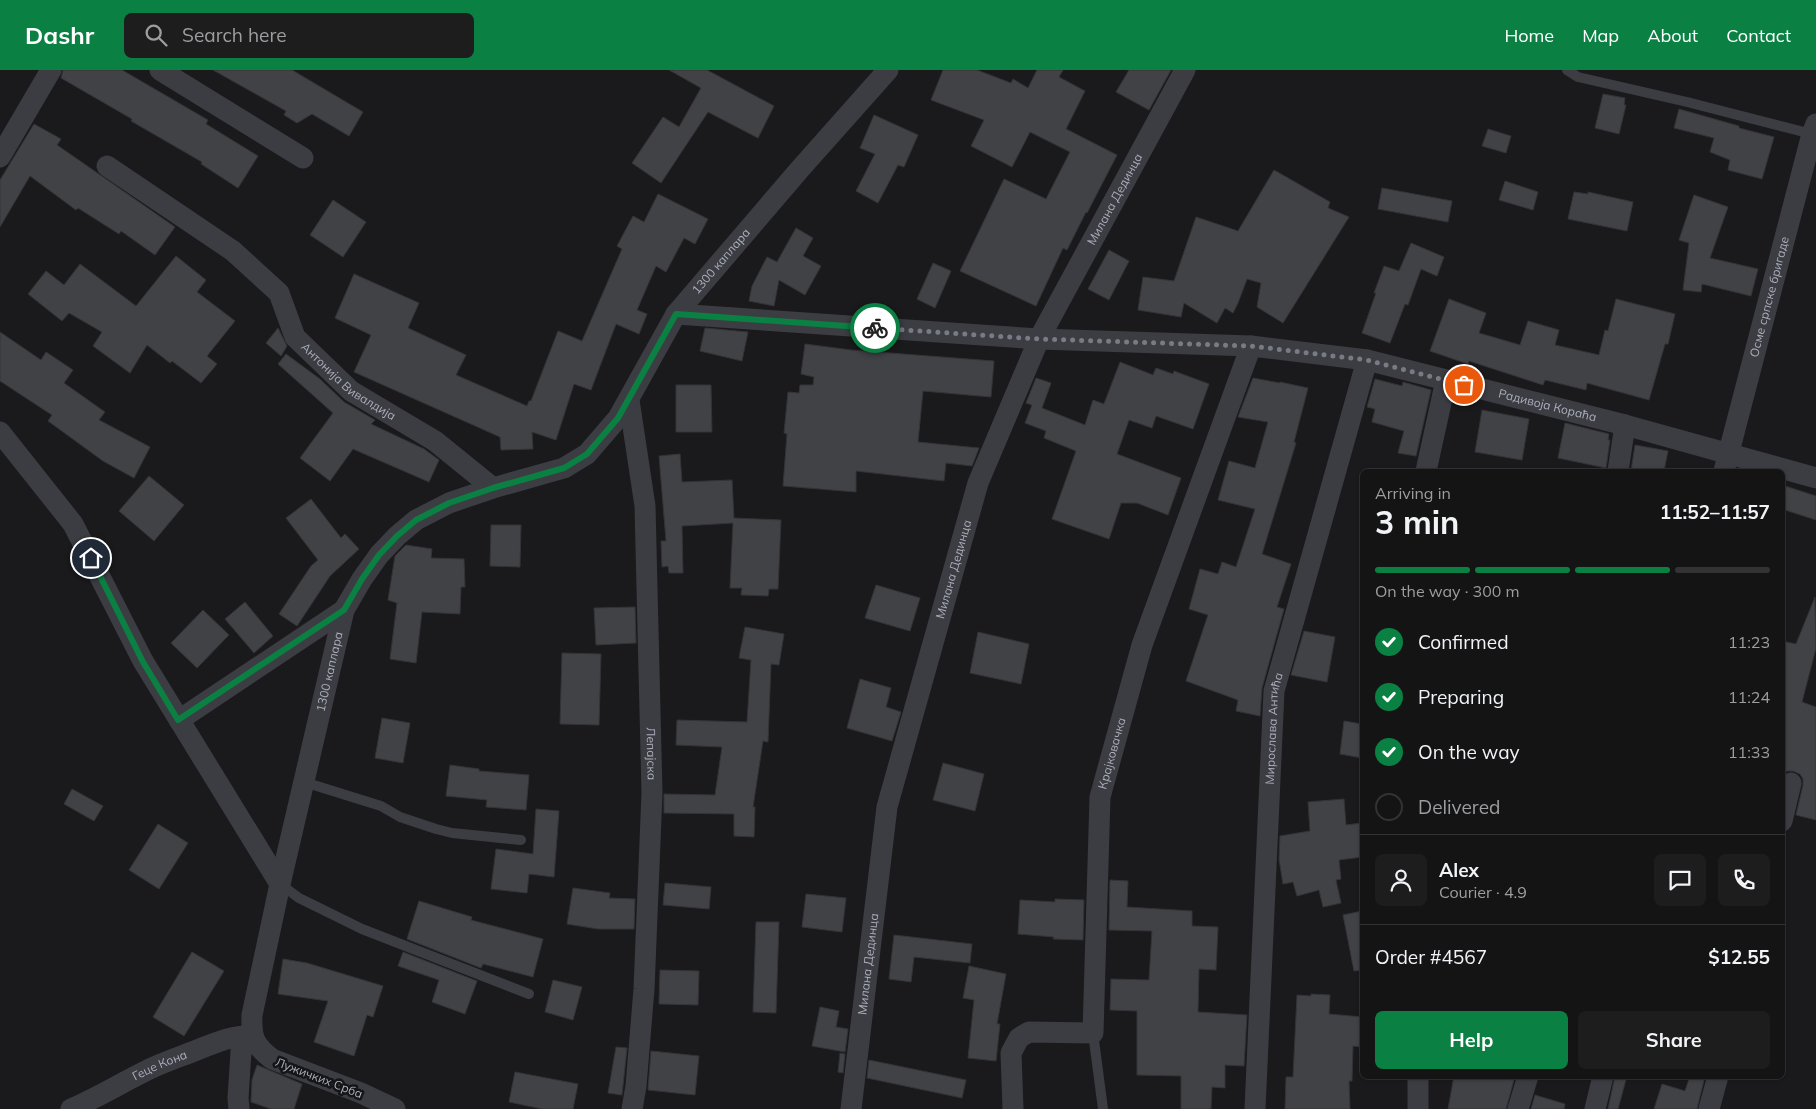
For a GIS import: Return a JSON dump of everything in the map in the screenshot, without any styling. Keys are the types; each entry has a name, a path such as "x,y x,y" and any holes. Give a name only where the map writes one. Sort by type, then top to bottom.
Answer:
{"street":[{"path":"0,157 50,70"},
{"path":"160,70 303,158"},
{"name":"1300 каплара","path":"239,1109 238,1098 247,1036 280,884 344,610 362,579 379,555 416,520 449,503 493,488 564,468 587,454 618,418 676,314 888,70"},
{"name":"Милана Дединца","path":"851,1109 888,807 978,483 1039,339 1185,70"},
{"name":"Осме српске бригаде","path":"1726,463 1814,129"},
{"name":"Антонија Вивалдија","path":"108,166 234,252 279,293 295,337 351,391 434,441 493,488"},
{"name":"Радивоја Кораћа","path":"676,314 1039,339 1251,346 1367,360 1625,425 1726,463 1762,469"},
{"name":"Крајковачка","path":"1093,1033 1100,797 1142,645 1251,346"},
{"name":"Мирослава Антића","path":"1255,1109 1274,691 1367,360"},
{"path":"1426,469 1446,380"},
{"name":"Лепајска","path":"629,400 645,506 652,793 644,989 636,1086 632,1109"},
{"path":"1618,469 1625,425"},
{"path":"0,432 73,524 143,662 280,884"},
{"name":"Радивоја Кораћа","path":"1785,473 1816,478"},
{"path":"178,720 344,610"},
{"path":"1785,808 1791,783"},
{"path":"1013,1109 1011,1053 1019,1038 1029,1032 1093,1033"},
{"name":"Геце Кона","path":"71,1109 155,1067 223,1039 247,1036"},
{"name":"Лужичких Срба","path":"247,1036 272,1059 361,1093 395,1109"},
{"path":"1418,1079 1418,1109"},
{"path":"1518,1109 1527,1079"},
{"path":"1595,1109 1602,1079"},
{"path":"1709,1109 1717,1079"}],"lane":[{"path":"1567,70 1578,78 1814,129"},
{"path":"304,782 381,806 400,817 436,829 521,840"},
{"path":"280,884 299,898 362,929 529,994"},
{"path":"1093,1033 1103,1109"}],"building":[{"path":"63,70 122,70 208,120 206,124 258,156 238,188 201,164 202,162 61,78"},
{"path":"213,70 292,70 363,112 349,136 312,114 297,123 284,115 286,111"},
{"path":"669,70 707,70 774,106 758,138 708,112 661,183 632,163 663,117 679,127 701,88"},
{"path":"943,70 977,70 1011,83 1013,79 1028,88 1037,70 1063,70 1059,77 1085,91 1066,129 1117,155 1067,250 1063,248 1036,306 960,271 1004,179 1046,199 1070,152 1030,132 1012,167 971,146 984,120 931,100"},
{"path":"1129,70 1171,70 1149,110 1116,92"},
{"path":"1603,94 1625,98 1624,105 1626,105 1619,134 1595,128"},
{"path":"1679,109 1774,137 1762,179 1728,170 1730,160 1710,152 1714,138 1674,128"},
{"path":"874,115 918,135 904,167 898,165 878,203 856,191 875,154 860,148"},
{"path":"34,124 61,139 57,145 175,227 155,255 121,231 119,234 78,208 76,210 30,176 0,227 0,180"},
{"path":"1488,129 1511,136 1506,153 1482,146"},
{"path":"1274,170 1330,202 1328,208 1349,217 1283,323 1257,307 1261,283 1247,279 1233,313 1225,308 1217,323 1184,303 1181,317 1138,310 1143,277 1174,281 1196,217 1238,231"},
{"path":"1505,181 1538,192 1533,210 1499,200"},
{"path":"1382,188 1452,201 1448,222 1378,209"},
{"path":"1574,192 1588,194 1588,192 1633,202 1627,231 1568,219"},
{"path":"658,194 708,219 695,244 684,238 666,272 656,266 637,310 647,314 639,334 616,324 591,390 574,384 556,440 532,432 533,449 501,450 500,437 354,372 371,335 335,318 354,274 419,303 408,328 466,355 456,375 527,406 529,401 531,401 558,331 582,341 622,249 617,246 633,216 644,222"},
{"path":"1694,195 1728,207 1710,258 1758,269 1751,296 1702,284 1701,292 1683,290 1689,243 1679,240"},
{"path":"333,200 366,222 343,257 310,235"},
{"path":"796,228 813,238 803,256 821,266 805,295 779,280 774,306 749,301 752,286 767,257 777,262"},
{"path":"1411,243 1444,257 1437,276 1421,269 1408,305 1405,304 1390,343 1362,333 1384,266 1399,271"},
{"path":"1109,250 1129,261 1109,300 1088,289"},
{"path":"176,256 206,280 197,292 235,321 207,356 217,364 201,383 147,345 130,373 93,346 102,332 69,313 62,321 28,294 46,271 64,285 80,264 136,306"},
{"path":"933,263 951,271 935,308 917,299"},
{"path":"1449,299 1486,313 1479,333 1520,345 1528,321 1559,330 1555,345 1599,355 1605,330 1608,331 1616,299 1675,314 1668,344 1665,344 1649,400 1587,383 1586,390 1545,380 1543,385 1469,361 1468,364 1430,351"},
{"path":"278,328 287,346 281,356 266,343"},
{"path":"705,328 748,332 742,361 700,351"},
{"path":"0,332 41,360 46,352 73,370 64,383 105,412 99,420 150,447 134,478 103,461 48,421 52,415 0,381"},
{"path":"805,344 851,350 994,361 991,397 923,391 918,442 979,448 972,466 946,463 944,481 856,471 856,492 783,486 787,434 784,433 788,392 799,393 800,385 813,385 814,377 801,374"},
{"path":"286,354 320,379 344,402 375,420 371,424 424,449 439,460 429,482 353,449 330,481 300,458 333,413 278,364"},
{"path":"1120,362 1153,375 1156,368 1173,374 1174,371 1209,384 1193,429 1156,416 1152,428 1129,420 1117,454 1181,478 1168,515 1137,503 1121,503 1109,539 1052,519 1076,451 1044,438 1046,431 1025,423 1032,405 1026,403 1036,378 1051,383 1042,408 1085,425 1093,400 1104,404"},
{"path":"1253,378 1308,388 1294,442 1296,443 1262,554 1291,564 1277,607 1284,609 1262,688 1260,716 1236,711 1238,700 1186,681 1208,615 1189,609 1200,569 1218,574 1222,562 1236,567 1255,509 1218,500 1229,461 1255,468 1268,422 1238,417"},
{"path":"1375,379 1402,386 1403,382 1431,390 1416,456 1398,453 1404,431 1372,422 1375,409 1367,407"},
{"path":"676,385 711,385 712,432 676,432"},
{"path":"1482,410 1529,419 1522,460 1475,452"},
{"path":"1565,423 1609,434 1608,440 1610,440 1606,468 1558,458"},
{"path":"1635,445 1668,451 1664,469 1631,469"},
{"path":"680,454 682,482 732,480 734,518 781,520 778,589 769,589 768,596 741,595 742,588 730,588 733,523 682,526 683,573 669,573 668,566 662,567 661,541 666,541 659,456"},
{"path":"149,476 184,505 154,541 119,511"},
{"path":"1785,486 1816,496 1816,520 1785,510"},
{"path":"311,499 341,538 345,534 359,549 330,576 297,626 279,614 311,566 318,560 286,518"},
{"path":"491,525 521,525 520,567 490,566"},
{"path":"406,545 432,549 431,558 464,559 465,587 461,587 460,614 422,612 416,663 390,659 397,603 388,600 395,556"},
{"path":"876,585 920,598 910,631 865,618"},
{"path":"1815,597 1816,648 1802,702 1816,707 1816,820 1796,815 1803,779 1800,774 1793,771 1785,772 1785,642 1796,644"},
{"path":"245,602 273,636 254,653 225,619"},
{"path":"635,607 636,643 596,645 594,608"},
{"path":"203,610 229,635 197,668 171,643"},
{"path":"745,627 784,634 779,665 771,664 768,742 763,741 753,807 755,807 754,837 734,836 734,814 664,813 664,794 715,795 722,747 676,745 677,720 747,722 751,660 739,658"},
{"path":"1304,631 1335,637 1327,682 1291,675"},
{"path":"978,632 1029,644 1021,684 970,673"},
{"path":"562,653 601,654 599,725 560,724"},
{"path":"860,679 891,688 886,707 901,712 892,741 847,728"},
{"path":"382,718 410,723 403,763 375,758"},
{"path":"1344,721 1360,724 1360,758 1340,754"},
{"path":"943,763 984,774 975,811 933,800"},
{"path":"450,765 479,769 479,771 529,775 526,810 486,807 487,800 446,796"},
{"path":"72,789 103,806 94,821 64,804"},
{"path":"1344,799 1346,825 1360,823 1360,857 1339,860 1341,879 1336,880 1341,903 1323,907 1319,890 1297,896 1293,882 1283,884 1279,859 1280,836 1310,831 1308,802"},
{"path":"536,809 559,811 554,877 529,874 527,893 491,889 496,849 533,854"},
{"path":"158,824 188,843 159,889 129,870"},
{"path":"1110,880 1128,881 1127,907 1192,911 1192,926 1218,927 1216,970 1199,969 1198,1012 1247,1015 1244,1066 1225,1065 1225,1088 1212,1087 1211,1109 1181,1109 1181,1076 1137,1075 1137,1011 1110,1010 1111,979 1149,980 1152,931 1109,930"},
{"path":"665,883 711,887 709,909 663,905"},
{"path":"573,888 610,893 609,898 635,899 634,929 598,929 567,924"},
{"path":"806,894 846,898 842,932 802,927"},
{"path":"1055,899 1084,900 1083,940 1053,939 1054,937 1018,934 1020,900 1055,902"},
{"path":"419,901 472,917 471,920 543,939 533,977 483,964 481,968 407,939"},
{"path":"1360,911 1360,970 1354,971 1343,915"},
{"path":"756,922 779,922 776,1013 753,1012"},
{"path":"894,935 972,944 970,963 914,957 911,982 889,979"},
{"path":"192,952 224,971 184,1036 153,1017"},
{"path":"403,952 477,981 465,1014 432,1002 439,980 398,966"},
{"path":"283,959 307,963 383,986 373,1017 367,1015 354,1056 314,1042 328,1001 278,994"},
{"path":"969,966 1006,974 997,1024 1000,1024 996,1061 968,1058 974,1000 963,998"},
{"path":"660,970 699,971 698,1005 659,1004"},
{"path":"553,980 582,987 573,1020 545,1012"},
{"path":"1311,994 1330,995 1329,1014 1360,1017 1360,1047 1353,1046 1352,1081 1349,1081 1350,1109 1285,1109 1286,1077 1293,1077 1297,995 1311,996"},
{"path":"820,1007 839,1011 836,1027 848,1029 845,1052 812,1046"},
{"path":"616,1047 627,1048 622,1095 608,1093"},
{"path":"651,1051 699,1056 695,1095 648,1090"},
{"path":"840,1053 845,1054 843,1073 838,1072"},
{"path":"869,1060 966,1080 962,1098 867,1078"},
{"path":"257,1065 302,1084 294,1109 271,1109 251,1102 252,1080"},
{"path":"515,1072 578,1084 573,1109 542,1109 509,1102"},
{"path":"1453,1079 1514,1079 1506,1109 1448,1109"},
{"path":"1614,1079 1626,1079 1618,1109 1608,1109"},
{"path":"1689,1079 1704,1079 1697,1109 1654,1109 1662,1084 1685,1091"},
{"path":"1535,1095 1565,1104 1564,1109 1531,1109"}],"way so far":[{"path":"875,328 1039,339 1251,346 1367,360 1464,385"}],"route":[{"path":"91,558 143,662 178,720 344,610 379,555 416,520 449,503 493,488 564,468 587,454 618,418 676,314 875,328"}]}
